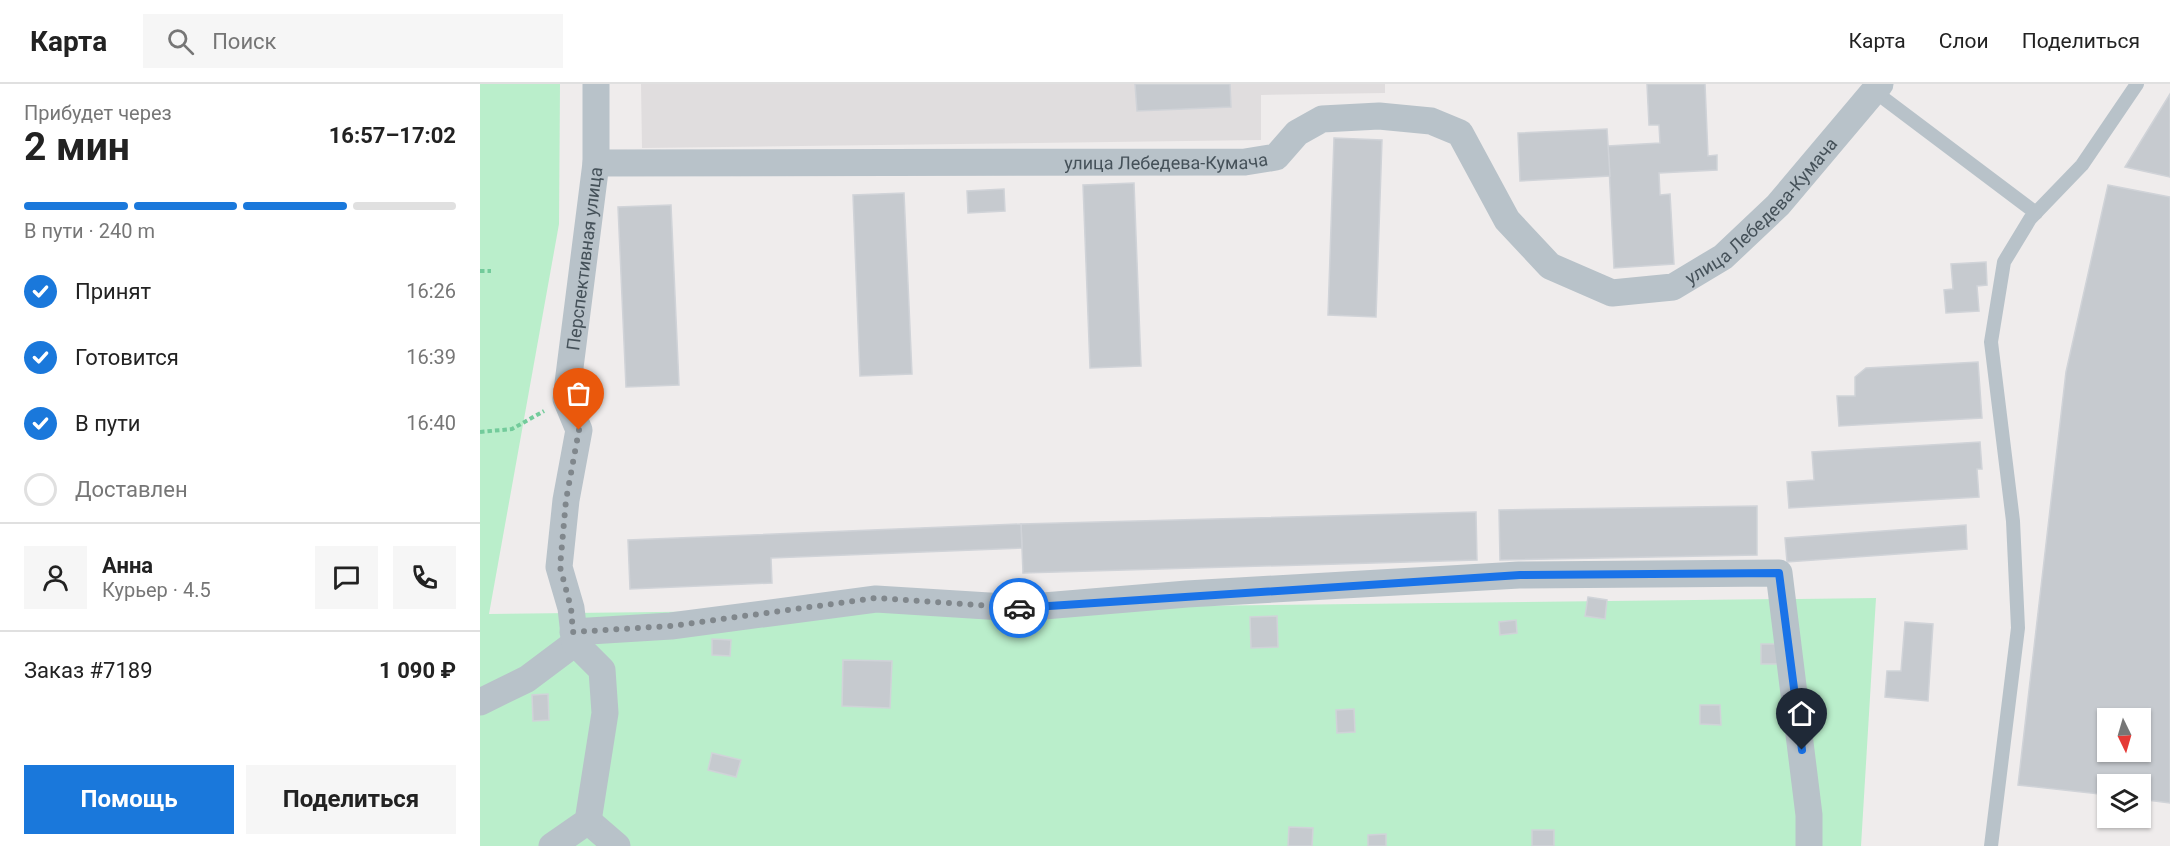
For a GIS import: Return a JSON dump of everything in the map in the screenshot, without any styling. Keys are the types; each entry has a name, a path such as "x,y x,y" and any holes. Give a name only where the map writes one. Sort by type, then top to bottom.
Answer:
{"street":[{"name":"Перспективная улица","path":"573,628 560,567 566,500 579,430 566,399 596,163 596,84"},
{"name":"улица Лебедева-Кумача","path":"596,163 1245,162 1276,157 1297,133 1322,119 1379,116 1431,121 1460,133 1507,220 1550,266 1612,293 1673,287 1724,257 1778,205 1877,87"},
{"path":"480,702 527,679 573,628 671,626 876,598 1020,608 1199,594 1520,575 1779,573 1809,815 1809,846"},
{"path":"552,846 588,821 605,713 602,670 573,628"},
{"path":"588,821 617,846"}],"lane":[{"path":"1991,846 2018,628 2013,520 1991,342 2004,262 2036,213 2082,165 2137,84"},
{"path":"1877,87 2036,213"}],"path":[{"path":"480,271 491,271"},
{"path":"480,432 512,429 566,399"}],"shaded area":[{"path":"641,84 1385,84 1385,93 1261,95 1261,140 642,148"}],"green space":[{"path":"480,84 560,84 559,224 489,614 1876,598 1861,846 480,846"}],"building":[{"path":"1135,84 1230,84 1231,107 1137,111"},
{"path":"1647,84 1705,84 1708,156 1717,155 1717,170 1659,173 1660,195 1670,194 1674,264 1614,268 1608,146 1660,143 1659,125 1649,125"},
{"path":"2170,94 2170,177 2125,167"},
{"path":"1607,129 1610,176 1520,181 1518,133"},
{"path":"1334,138 1382,140 1376,317 1328,315"},
{"path":"1134,183 1141,366 1090,368 1083,185"},
{"path":"2108,185 2170,197 2170,803 2151,800 2151,774 2097,774 2097,794 2018,785 2066,372"},
{"path":"1004,189 1005,211 968,213 967,191"},
{"path":"904,193 912,374 860,376 853,195"},
{"path":"671,205 679,385 626,387 618,207"},
{"path":"1986,262 1987,285 1977,286 1979,311 1946,313 1944,290 1953,289 1951,264"},
{"path":"1978,362 1982,418 1839,426 1837,396 1855,396 1855,377 1866,368"},
{"path":"1980,442 1982,469 1977,469 1979,497 1789,508 1787,482 1814,480 1812,452"},
{"path":"1757,506 1757,555 1500,560 1499,510"},
{"path":"1476,512 1477,560 1023,573 1021,524"},
{"path":"1021,524 1022,548 771,558 772,583 630,589 628,540"},
{"path":"1966,525 1967,549 1787,562 1785,538"},
{"path":"1588,597 1607,600 1605,619 1585,616"},
{"path":"1277,616 1278,647 1251,648 1250,617"},
{"path":"1516,620 1517,633 1500,635 1499,622"},
{"path":"1905,622 1933,624 1928,701 1885,697 1887,671 1901,671"},
{"path":"712,639 731,640 730,656 712,655"},
{"path":"1761,644 1778,644 1778,664 1761,664"},
{"path":"843,660 892,661 890,708 842,706"},
{"path":"548,694 549,720 533,721 532,695"},
{"path":"1700,705 1720,705 1721,725 1700,724"},
{"path":"1354,709 1355,732 1337,733 1336,710"},
{"path":"712,753 741,760 736,777 708,770"},
{"path":"1289,827 1313,828 1312,846 1288,846"},
{"path":"1532,830 1554,830 1554,846 1532,846"},
{"path":"1386,834 1386,846 1368,846 1368,835"}],"way so far":[{"path":"579,430 566,500 560,567 571,608 573,632 671,626 876,598 1019,608"}],"route":[{"path":"1019,608 1187,594 1520,575 1779,573 1802,750"}]}
